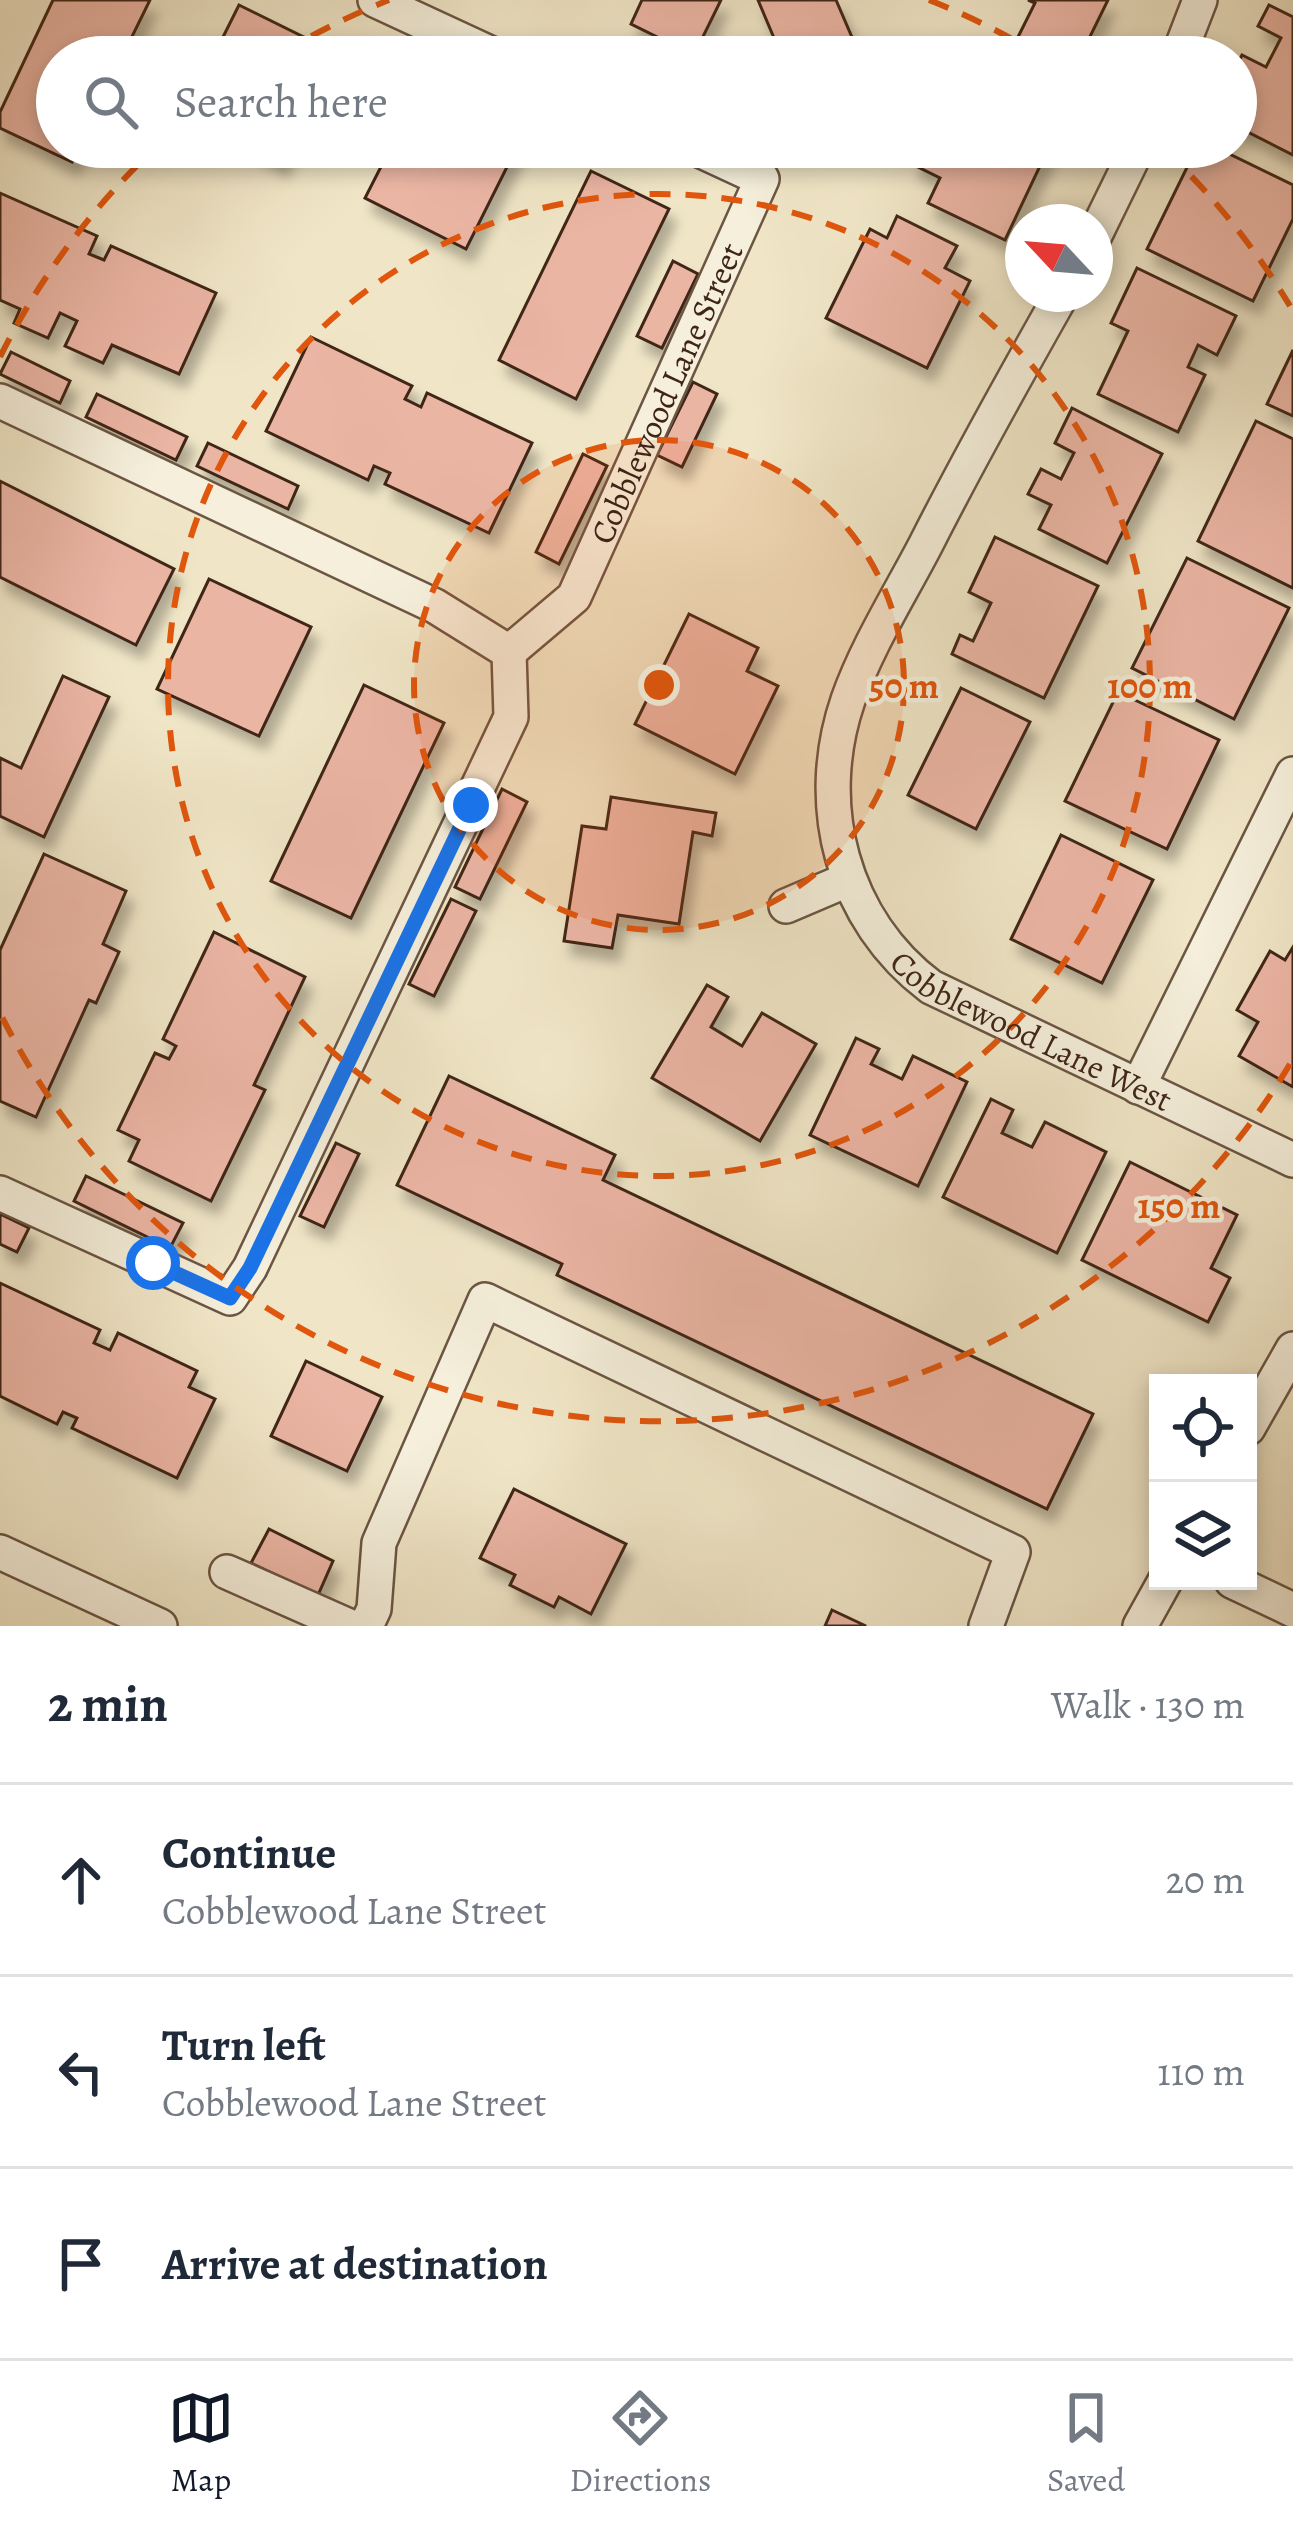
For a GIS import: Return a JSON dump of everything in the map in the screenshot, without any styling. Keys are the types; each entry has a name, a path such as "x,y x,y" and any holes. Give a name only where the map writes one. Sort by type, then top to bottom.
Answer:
{"street":[{"path":"375,0 453,36"},
{"path":"1186,36 1200,0"},
{"name":"Cobblewood Lane Street","path":"509,652 574,597 762,179 738,168"},
{"path":"1110,204 1128,168"},
{"name":"Cobblewood Lane West","path":"1052,312 972,452 848,699 832,775 837,837 847,880 865,914 907,969 931,987 1293,1160"},
{"path":"0,400 435,605 509,652 511,717 250,1268 230,1298 0,1193"},
{"path":"1138,1087 1293,774"},
{"path":"786,906 847,880"},
{"path":"366,1626 374,1609 379,1543 484,1300 1013,1552 986,1626"},
{"path":"1257,1412 1293,1349"},
{"path":"0,1552 160,1626"},
{"path":"226,1572 350,1626"},
{"path":"1140,1626 1160,1590"},
{"path":"1251,1590 1293,1610"}],"building":[{"path":"53,0 150,0 132,36 36,36 36,145 0,128 0,112"},
{"path":"642,0 721,0 703,36 655,36 631,24"},
{"path":"758,0 836,0 851,36 773,36"},
{"path":"1028,0 1108,0 1090,36 1018,36 1035,3"},
{"path":"239,5 302,36 224,36"},
{"path":"1269,5 1293,17 1293,155 1257,137 1257,62 1266,67 1281,38 1258,26"},
{"path":"1257,167 1293,185 1293,219 1253,301 1147,249 1187,168"},
{"path":"380,168 506,168 466,249 365,198"},
{"path":"920,168 1039,168 1022,204 1005,204 1005,240 928,203 940,178"},
{"path":"591,171 669,209 576,399 499,360"},
{"path":"0,193 97,236 89,254 104,260 111,246 216,293 179,374 112,345 103,363 65,346 77,321 60,313 48,338 14,323 20,309 0,300"},
{"path":"897,216 957,246 945,268 970,281 927,368 826,318 870,229 887,238"},
{"path":"673,261 698,274 662,348 637,336"},
{"path":"1137,268 1236,316 1217,355 1198,345 1188,367 1205,375 1178,432 1098,394 1128,331 1111,323"},
{"path":"311,337 412,386 405,399 421,407 427,393 532,443 489,533 385,484 390,473 374,466 368,480 266,431"},
{"path":"1293,350 1293,416 1267,404"},
{"path":"11,352 70,381 60,403 0,374"},
{"path":"693,382 717,394 682,467 657,455"},
{"path":"97,394 187,437 176,460 86,417"},
{"path":"1072,408 1162,454 1107,563 1039,529 1051,505 1028,494 1041,469 1061,479 1074,453 1055,443"},
{"path":"1256,421 1293,439 1293,588 1198,541"},
{"path":"208,443 298,486 288,509 197,466"},
{"path":"583,454 607,466 559,564 536,552"},
{"path":"0,481 174,569 136,645 0,577"},
{"path":"995,537 1098,586 1044,698 952,654 960,635 973,641 991,603 969,592"},
{"path":"1187,558 1289,608 1234,719 1132,668"},
{"path":"209,579 311,627 259,736 157,689"},
{"path":"689,614 758,648 747,671 778,686 735,774 635,724"},
{"path":"63,676 109,697 44,837 0,816 0,758 21,768"},
{"path":"364,685 444,723 351,918 271,881"},
{"path":"961,688 1030,722 976,829 908,795"},
{"path":"1118,692 1219,740 1167,849 1065,801"},
{"path":"502,789 527,802 480,899 455,887"},
{"path":"611,797 716,813 712,836 693,832 679,924 618,915 612,948 564,941 582,826 606,829"},
{"path":"1061,835 1153,880 1102,983 1011,939"},
{"path":"44,854 126,891 103,944 119,952 96,1003 89,1000 36,1117 0,1101 0,950"},
{"path":"451,899 476,911 434,996 409,984"},
{"path":"214,932 305,977 254,1085 265,1090 211,1201 129,1161 139,1140 118,1130 155,1053 169,1059 176,1046 163,1039"},
{"path":"1293,947 1293,1087 1239,1056 1258,1022 1237,1010 1270,951 1285,960"},
{"path":"707,985 728,997 711,1027 742,1046 762,1013 816,1044 760,1141 652,1078"},
{"path":"856,1038 879,1049 871,1064 902,1079 913,1056 967,1082 918,1186 810,1135"},
{"path":"449,1076 615,1155 603,1180 1093,1414 1047,1509 557,1275 562,1264 397,1185"},
{"path":"991,1099 1013,1110 1002,1133 1032,1147 1045,1122 1106,1152 1057,1253 943,1197"},
{"path":"336,1143 359,1154 324,1227 300,1216"},
{"path":"1130,1162 1237,1215 1211,1268 1230,1278 1208,1322 1082,1260"},
{"path":"86,1176 183,1223 170,1248 74,1201"},
{"path":"0,1214 29,1228 17,1252 0,1244"},
{"path":"0,1283 100,1330 94,1343 110,1350 118,1333 197,1371 189,1387 215,1399 177,1478 72,1428 77,1418 63,1412 57,1424 0,1396"},
{"path":"306,1361 382,1397 347,1471 271,1436"},
{"path":"514,1489 626,1544 591,1614 559,1597 554,1607 510,1585 515,1575 480,1558"},
{"path":"269,1529 333,1561 318,1595 251,1563"},
{"path":"832,1610 866,1626 825,1626"}],"route":[{"path":"153,1263 230,1298 250,1268 471,805"}]}
